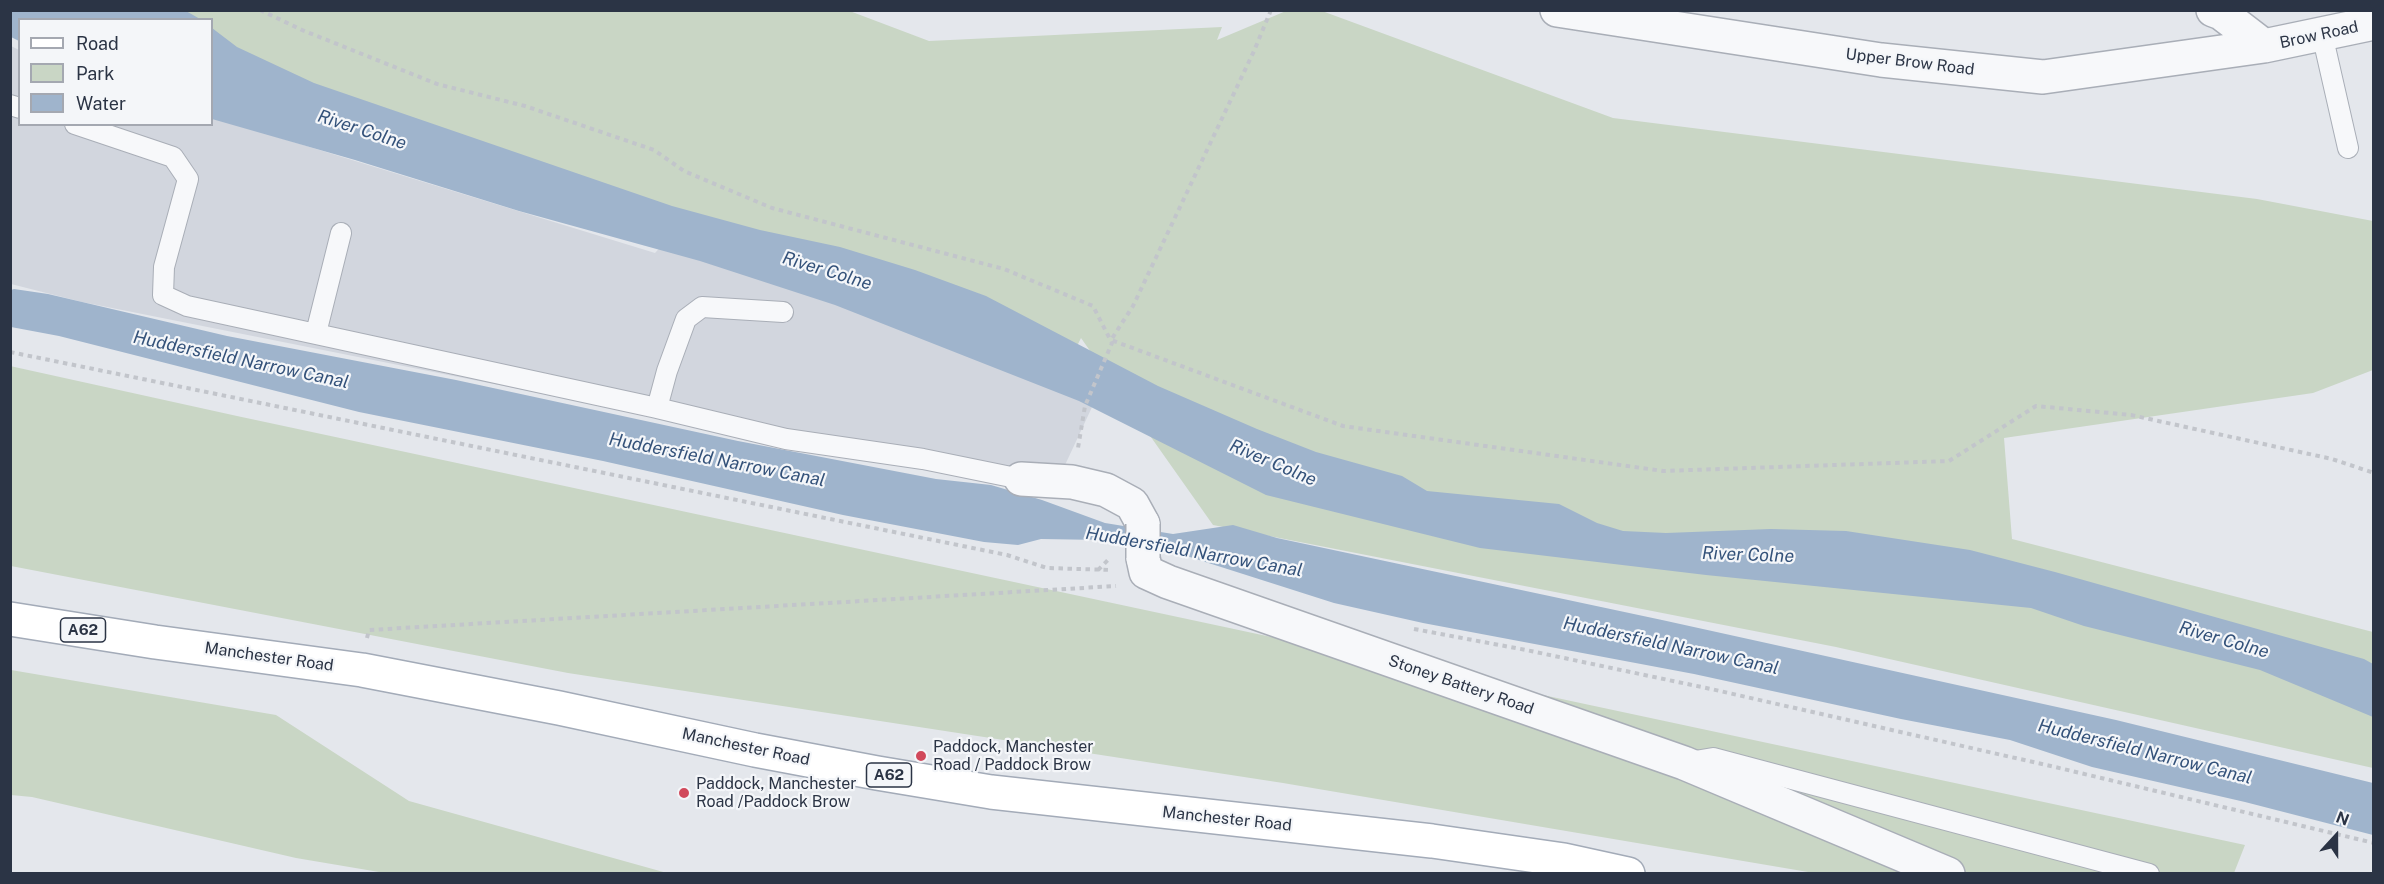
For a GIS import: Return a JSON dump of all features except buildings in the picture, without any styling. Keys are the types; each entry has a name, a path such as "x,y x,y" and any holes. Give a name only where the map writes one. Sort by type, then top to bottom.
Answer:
{"main road":[{"name":"Manchester Road","path":"10,619 155,642 362,670 755,750 900,777 1014,794 1432,841 1564,860 1628,873"}],"street":[{"name":"Upper Brow Road","path":"1557,10 1881,60 2043,77 2264,46"},
{"path":"2213,10 2264,46"},
{"name":"Brow Road","path":"2264,46 2373,23"},
{"path":"1021,479 1072,482 1106,490 1132,504 1143,524 1134,562"},
{"name":"Stoney Battery Road","path":"1134,562 1168,582 1683,763 1948,873"}],"lane":[{"path":"2322,34 2348,148"},
{"path":"81,126 173,157 188,179 164,267 164,295 187,306 657,408 786,439 923,459 1021,479"},
{"path":"316,333 341,233"},
{"path":"657,408 667,371 686,319 702,307 783,312"},
{"path":"1683,763 1713,758 2149,873"}],"path":[{"path":"260,10 302,30 437,84 525,106 654,150 684,171 772,208 1004,268 1093,306 1112,342 1343,426 1663,471 1948,461 2036,406 2131,415 2331,459 2373,473"},
{"path":"1072,482 1085,406 1112,342 1138,295 1254,51 1271,10"},
{"path":"10,351 1007,555 1047,568 1098,570 1134,562"},
{"path":"362,670 369,630 1124,586 1134,562"},
{"path":"1407,628 1526,650 1711,689 2055,767 2373,843"}],"shaded area":[{"path":"11,46 18,50 18,126 213,126 213,117 655,253 667,240 1044,380 1093,405 1051,495 82,302 11,284"}],"green space":[{"path":"847,10 929,41 1222,27 1217,40 1286,11 1322,11 1613,118 2257,199 2373,221 2373,370 2313,393 2004,438 2012,539 2373,632 2373,768 1836,647 1213,525 1081,338 1074,352 213,72 213,18 40,18 18,11"},
{"path":"10,366 2245,845 2234,873 1814,873 1283,783 568,673 11,566"},
{"path":"11,670 276,715 409,801 667,873 385,873 296,858 32,797 11,795"}],"water":[{"path":"11,10 186,11 198,18 18,18 18,40 11,37"},
{"name":"River Colne","path":"213,29 237,47 314,83 672,206 760,230 840,247 915,270 986,296 1158,386 1316,452 1402,476 1427,491 1559,504 1597,523 1623,531 1666,533 1771,529 1846,531 1970,550 2364,659 2373,664 2373,717 2260,670 2084,626 2031,608 1706,575 1480,548 1266,495 1079,401 835,305 700,261 519,211 213,119"},
{"name":"Huddersfield Narrow Canal","path":"11,290 48,294 227,336 456,380 738,441 936,479 991,485 1042,500 1105,523 1173,534 1233,525 1277,538 2116,720 2373,783 2373,835 2245,802 2092,767 2010,740 1694,674 1423,623 1334,603 1174,552 1101,540 1041,539 1018,545 984,542 843,515 603,461 359,412 59,336 11,327"}],"place":[{"name":"Paddock, Manchester Road / Paddock Brow","path":"921,756"},
{"name":"Paddock, Manchester Road /Paddock Brow","path":"684,793"}]}
